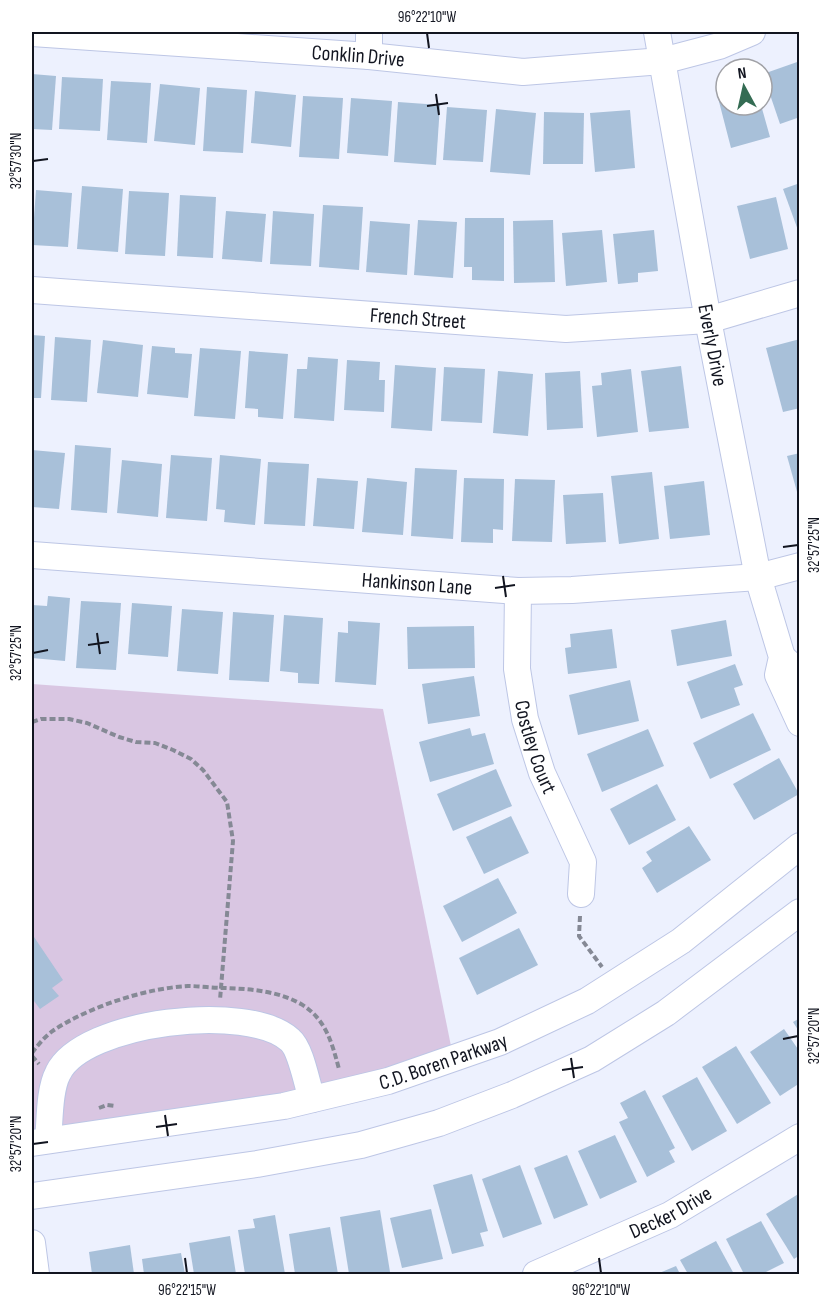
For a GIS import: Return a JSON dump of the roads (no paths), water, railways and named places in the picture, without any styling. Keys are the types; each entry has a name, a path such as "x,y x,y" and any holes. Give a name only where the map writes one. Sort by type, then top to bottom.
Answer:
{"street":[{"name":"Everly Drive","path":"657,32 708,320 758,577 782,657 778,675 800,723"},
{"name":"Conklin Drive","path":"32,33 369,44 523,72 662,61 719,46 752,32"},
{"name":"French Street","path":"32,290 566,329 708,320 800,293"},
{"name":"Hankinson Lane","path":"32,555 518,591 572,590 758,577 800,566"},
{"name":"Costley Court","path":"518,591 517,669 525,719 542,773 583,862 581,894"},
{"name":"Everly Drive","path":"782,657 794,668 800,678"},
{"name":"C.D. Boren Parkway","path":"40,1142 284,1106 388,1081 500,1042 587,1002 608,970 681,941 800,846"},
{"path":"32,1196 269,1162 361,1145 439,1123 512,1095 592,1059 666,1013 800,912"},
{"path":"40,1142 58,1073 67,1061 79,1052 136,1028 177,1020 219,1020 267,1027 291,1041 296,1049 312,1099"},
{"name":"Decker Drive","path":"536,1275 670,1215 800,1137"},
{"path":"32,1243 36,1275"}]}
